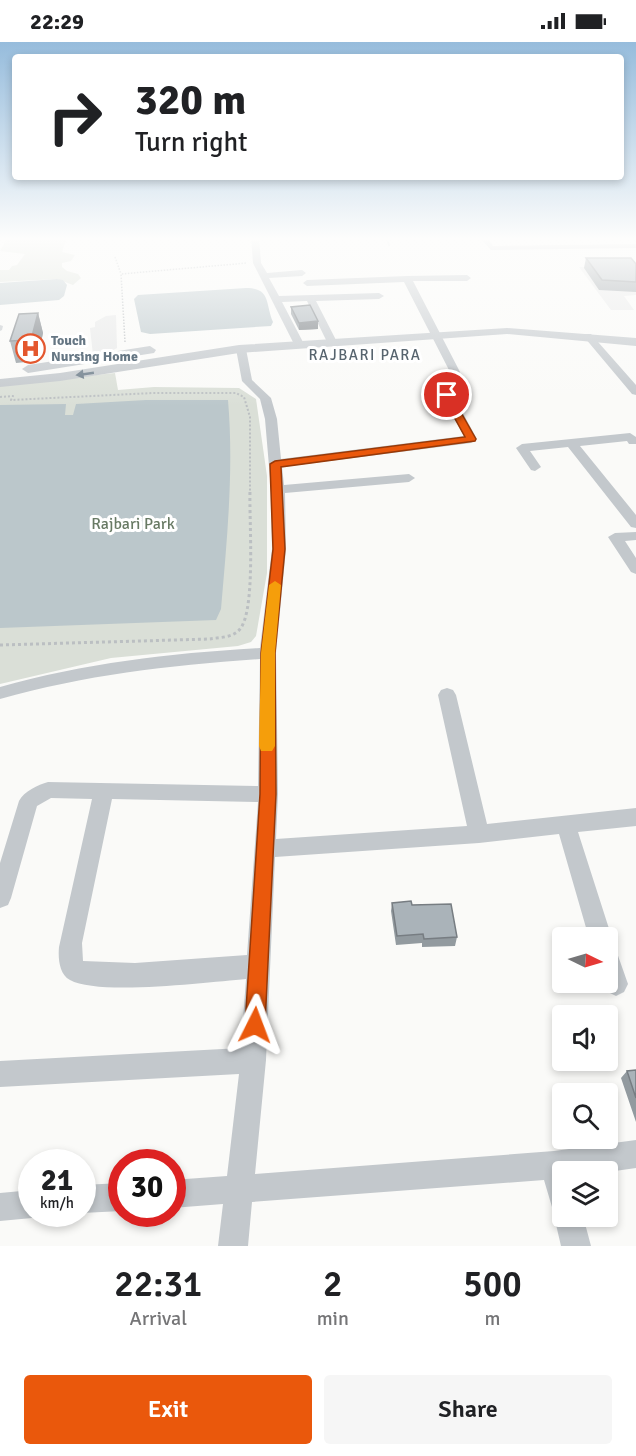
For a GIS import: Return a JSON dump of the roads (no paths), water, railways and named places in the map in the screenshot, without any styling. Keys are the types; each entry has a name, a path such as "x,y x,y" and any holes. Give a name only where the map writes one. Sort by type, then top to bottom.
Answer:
{"street":[{"path":"273,293 299,344"},
{"path":"414,293 455,372"},
{"path":"276,299 379,296"},
{"path":"310,298 332,342"},
{"path":"0,373 125,353 184,347 267,346 436,334 507,331 588,336 636,342"},
{"path":"588,336 636,392"},
{"path":"0,383 92,373 205,353 267,346"},
{"path":"233,1246 237,1191 253,1060 268,794 268,653 279,549 278,490 268,405 265,398 247,381 242,349"},
{"path":"275,464 471,439 447,395"},
{"path":"535,467 522,448 630,437 635,442"},
{"path":"571,443 636,524"},
{"path":"278,490 408,478"},
{"path":"636,536 615,537 636,569"},
{"path":"0,693 124,666 188,658 268,653"},
{"path":"447,695 479,834"},
{"path":"0,898 29,801 48,790 268,794"},
{"path":"104,790 71,943 69,956 73,968 79,973 92,975 166,973 258,966"},
{"path":"265,849 479,834 636,817"},
{"path":"567,825 598,927"},
{"path":"0,1074 253,1060"},
{"path":"591,1161 636,1155"},
{"path":"186,1193 552,1166"},
{"path":"0,1207 18,1205"},
{"path":"571,1227 576,1246"}],"place":[{"name":"Touch Nursing Home","path":"30,348"}],"district":[{"name":"RAJBARI PARA","path":"365,355"}],"park label":[{"name":"Rajbari Park","path":"133,523"}]}
